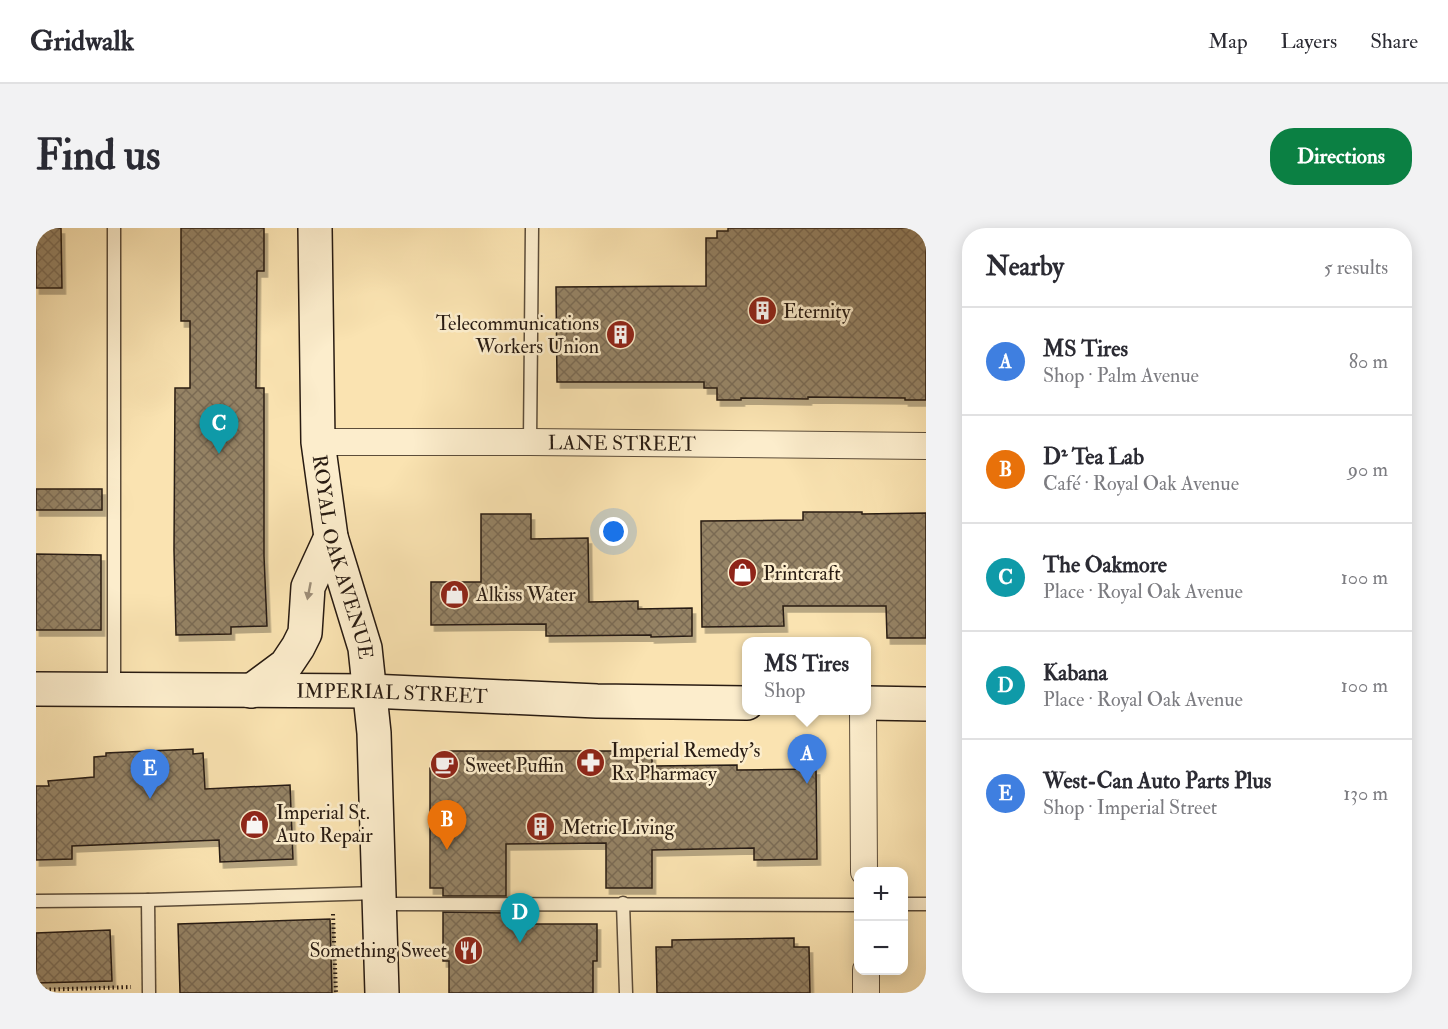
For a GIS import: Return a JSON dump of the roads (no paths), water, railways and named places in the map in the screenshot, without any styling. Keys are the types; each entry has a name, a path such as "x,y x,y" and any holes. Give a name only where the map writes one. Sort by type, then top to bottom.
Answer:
{"main road":[{"name":"ROYAL OAK AVENUE","path":"315,228 318,442 331,537 365,648 370,691 374,733 382,993"},
{"path":"251,690 286,665 298,647 305,633 308,587 331,537"},
{"name":"IMPERIAL STREET","path":"36,689 370,691 597,701 742,702"},
{"path":"871,704 926,704"}],"street":[{"name":"LANE STREET","path":"318,442 926,446"},
{"path":"863,715 864,867"},
{"path":"866,975 867,993"}],"lane":[{"path":"114,228 114,689"},
{"path":"530,442 532,228"},
{"path":"36,901 379,898 623,903 854,904"},
{"path":"148,900 149,993"},
{"path":"623,903 626,993"},
{"path":"908,904 926,904"}],"place":[{"name":"Eternity","path":"762,311"},
{"name":"Telecommunications Workers Union","path":"620,334"},
{"name":"The Oakmore","path":"219,454"},
{"name":"Printcraft","path":"742,573"},
{"name":"Alkiss Water","path":"455,594"},
{"name":"Imperial Remedy's Rx Pharmacy","path":"590,762"},
{"name":"Sweet Puffin","path":"444,765"},
{"name":"MS Tires","path":"807,784"},
{"name":"West-Can Auto Parts Plus","path":"150,799"},
{"name":"Imperial St. Auto Repair","path":"255,824"},
{"name":"Metric Living","path":"541,827"},
{"name":"D² Tea Lab","path":"447,850"},
{"name":"Kabana","path":"520,943"},
{"name":"Something Sweet","path":"468,950"}]}
